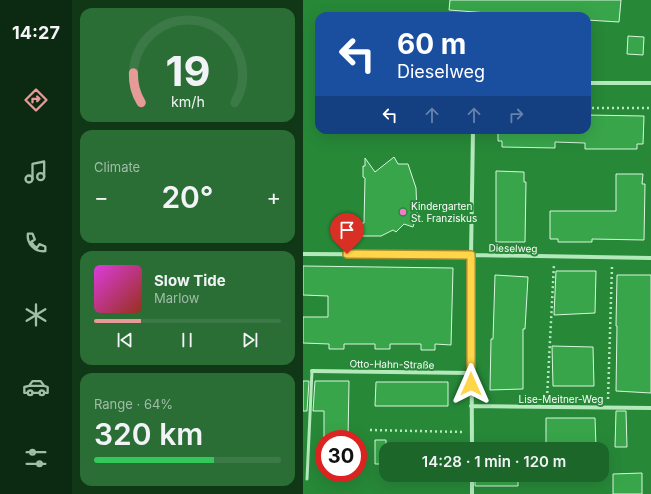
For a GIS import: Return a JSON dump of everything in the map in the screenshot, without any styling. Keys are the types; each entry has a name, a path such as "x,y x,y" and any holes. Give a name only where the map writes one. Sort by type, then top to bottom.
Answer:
{"street":[{"path":"591,83 651,83"},
{"path":"472,442 471,255 473,134"},
{"name":"Dieselweg","path":"303,254 651,258"},
{"name":"Otto-Hahn-Straße","path":"312,371 471,373"},
{"name":"Lise-Meitner-Weg","path":"471,406 651,408"},
{"path":"472,482 472,494"}],"lane":[{"path":"307,479 312,371"}],"path":[{"path":"591,108 651,108"},
{"path":"608,407 612,272"},
{"path":"547,407 553,276"},
{"path":"370,430 472,432"}],"building":[{"path":"450,0 621,0 619,22 591,20 591,12 475,12 449,10"},
{"path":"628,36 644,37 643,55 627,54"},
{"path":"591,115 644,116 643,144 637,144 637,149 585,149 585,143 555,142 555,148 502,147 502,141 498,141 498,134 591,134"},
{"path":"394,157 398,164 408,164 416,188 417,214 413,227 404,224 396,232 393,230 381,236 362,236 362,223 364,223 365,178 363,177 363,166 365,166 365,158 375,172"},
{"path":"496,171 524,172 524,182 526,182 525,242 496,242"},
{"path":"616,174 643,174 642,184 645,184 644,240 592,239 592,242 558,242 558,239 550,239 550,211 616,211"},
{"path":"303,266 453,268 451,345 435,344 435,350 421,350 421,344 390,344 390,349 375,349 375,344 344,344 344,349 329,349 329,344 303,343 303,317 328,317 328,296 303,295"},
{"path":"556,271 596,271 595,313 554,315"},
{"path":"495,275 528,277 525,329 523,329 523,389 490,390 491,339 493,339"},
{"path":"617,275 651,275 651,393 616,391"},
{"path":"552,346 593,347 594,386 553,386"},
{"path":"303,381 309,381 307,411 303,411"},
{"path":"315,381 349,381 348,430 324,430 324,411 313,411"},
{"path":"376,382 448,382 448,406 375,406"},
{"path":"616,411 626,411 627,447 615,447"},
{"path":"546,418 595,418 596,442 546,442"},
{"path":"375,440 386,440 386,442 379,442 379,464 375,464"},
{"path":"642,473 642,494 613,494 613,474"},
{"path":"475,482 518,482 518,486 475,486"}],"place":[{"name":"Kindergarten St. Franziskus","path":"403,212"}],"route":[{"path":"347,254 471,255 471,384"}]}
